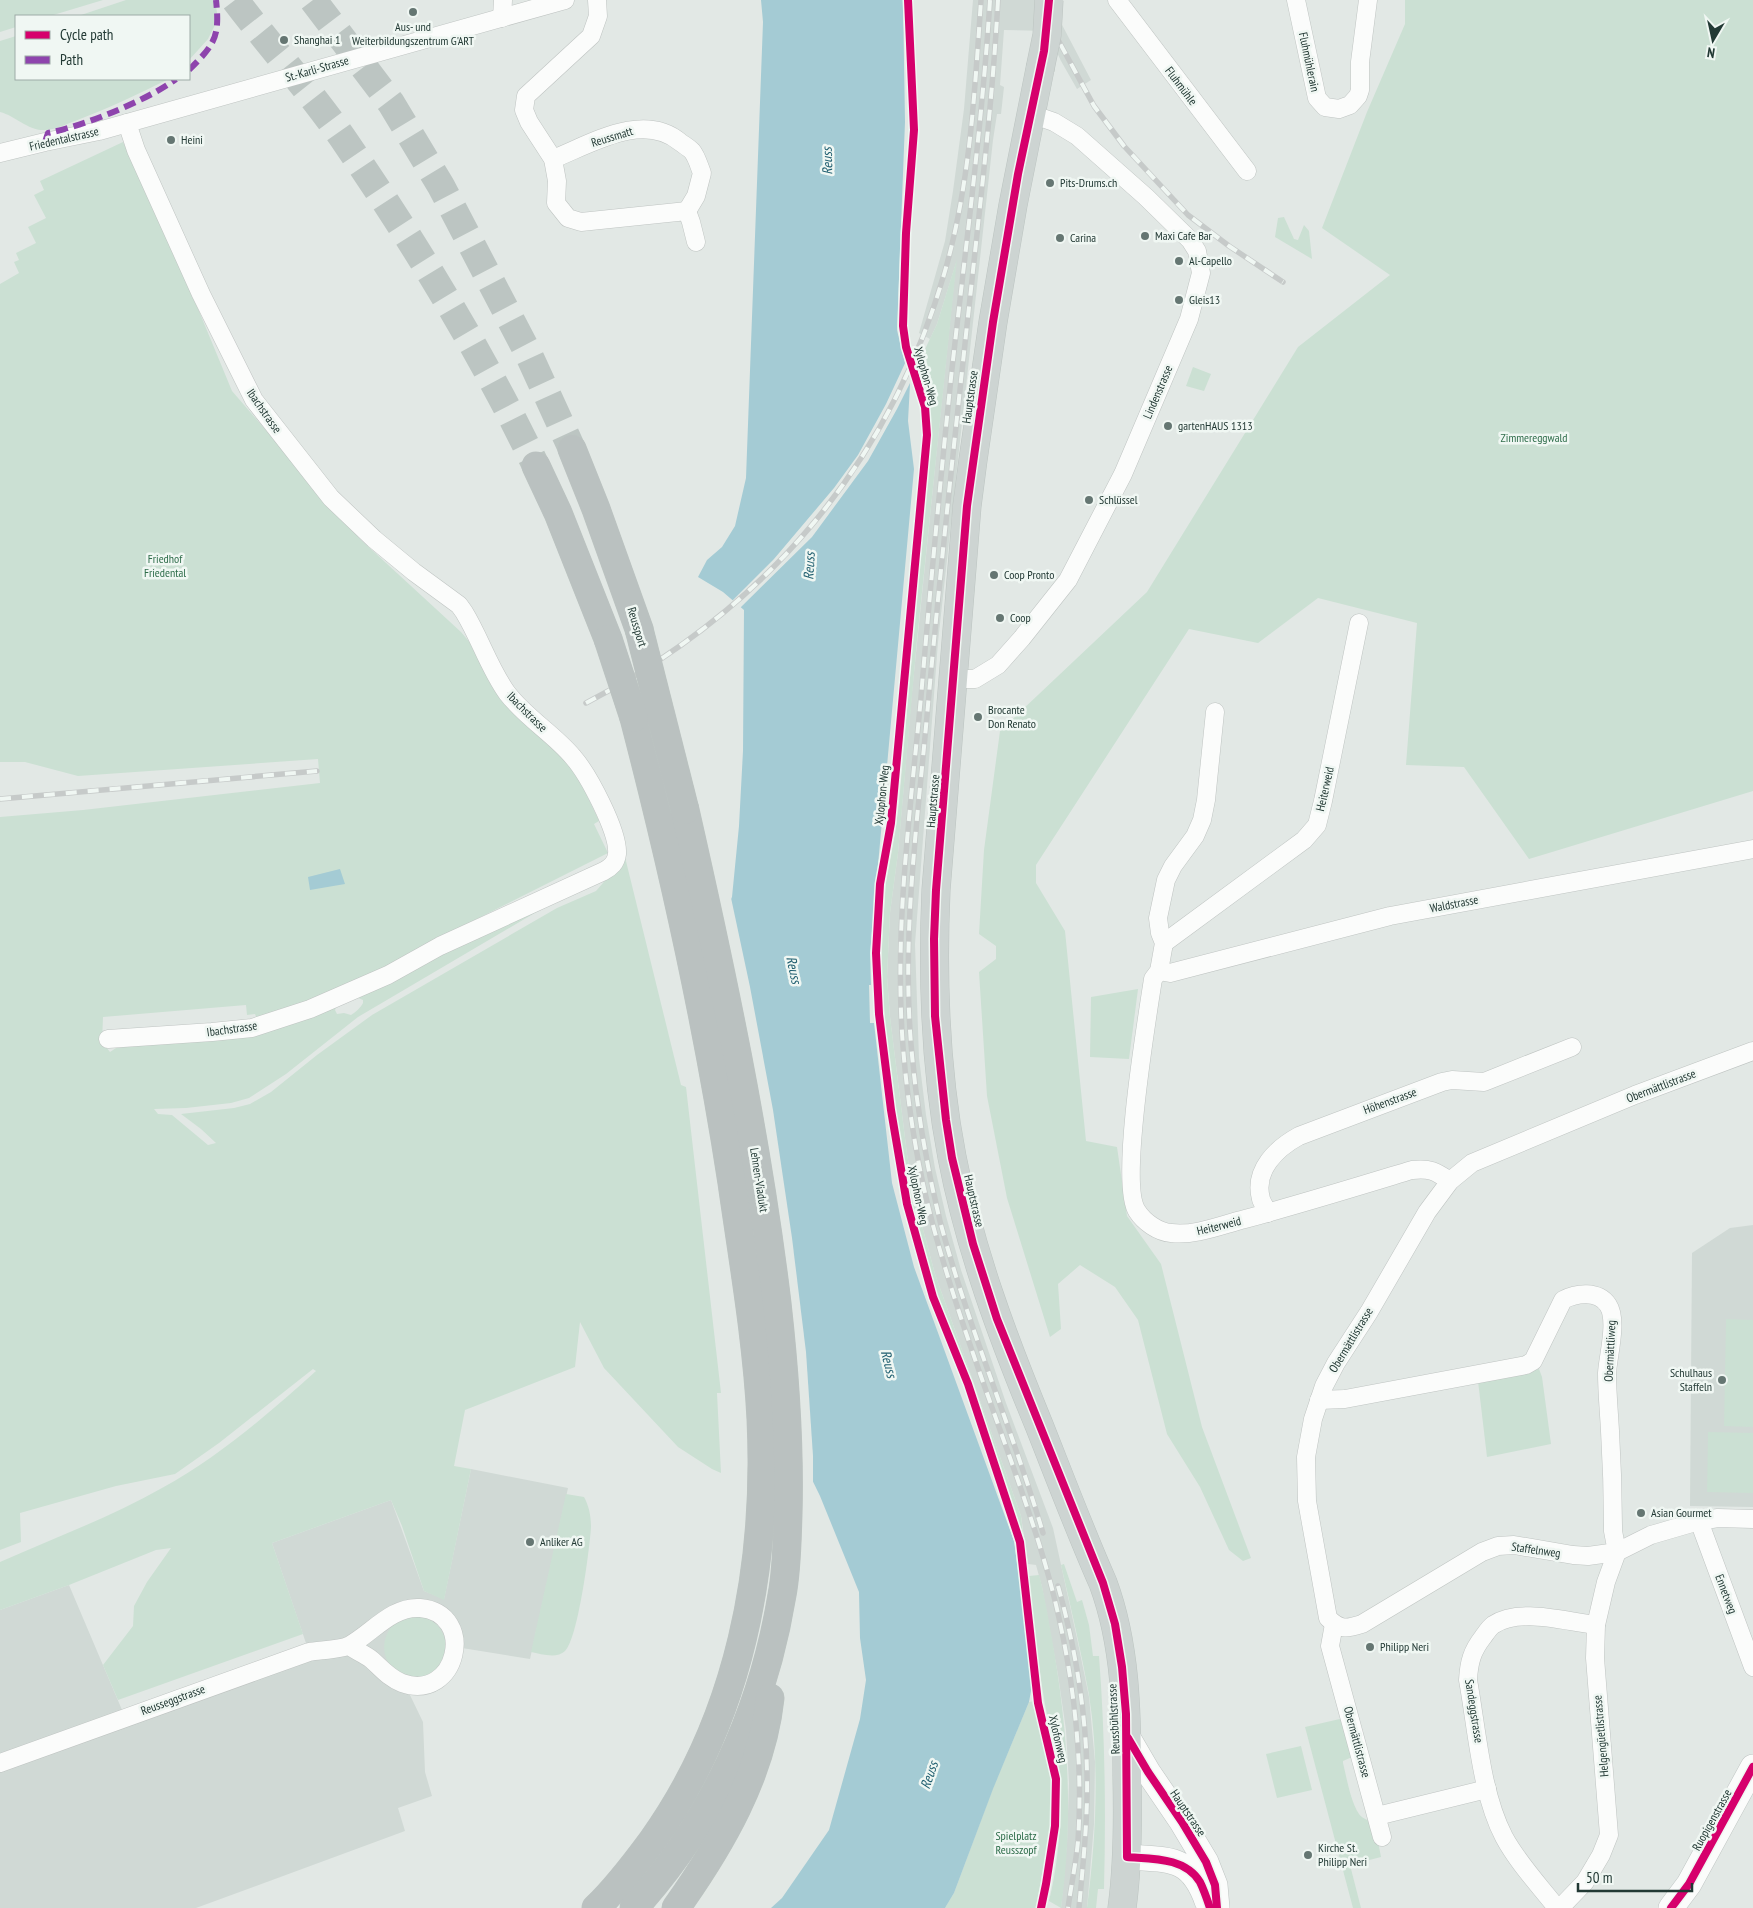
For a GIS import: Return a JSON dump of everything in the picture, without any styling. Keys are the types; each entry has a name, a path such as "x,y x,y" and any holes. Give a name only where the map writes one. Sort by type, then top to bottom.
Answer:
{"highway":[{"name":"Reussport","path":"572,449 596,509 639,629 685,810"},
{"path":"536,466 558,513 608,639 634,718 664,834 700,997 722,1118 754,1332 761,1419 762,1486 759,1538 745,1632 734,1674 714,1729 697,1767 661,1828 630,1870 596,1908"},
{"name":"Lehnen-Viadukt","path":"685,810 740,1069 769,1239 787,1403 789,1477 786,1555 783,1593 773,1644"},
{"path":"634,1908 653,1887 686,1844 710,1804 736,1753 749,1720 773,1644"},
{"path":"676,1908 719,1841 756,1763 768,1720 773,1644"}],"main road":[{"name":"Hauptstrasse","path":"1049,0 1047,35 1013,205 982,394 967,506 964,679 934,939 935,1016 946,1120 962,1203 984,1282 1016,1368 1103,1582"},
{"name":"Reussbühlstrasse","path":"1103,1582 1118,1638 1126,1714 1127,1857 1122,1908"}],"street":[{"name":"St.-Karli-Strasse","path":"127,123 502,9 566,0"},
{"path":"596,0 598,16 591,36 526,96 524,110 553,159 557,181 556,203 568,218 581,222 687,211 696,242"},
{"name":"Fluhmühle","path":"1117,0 1247,171"},
{"name":"Fluhmühlerain","path":"1296,0 1317,98 1325,107 1339,109 1350,105 1358,96 1360,90 1360,62 1368,0"},
{"name":"Lindenstrasse","path":"964,679 998,665 1068,580 1123,474 1189,319 1201,273 1197,251 1190,240 1146,197 1077,136 1054,122 1031,114"},
{"name":"Friedentalstrasse","path":"0,153 127,123"},
{"name":"Ibachstrasse","path":"108,1039 252,1028 310,1009 388,975 440,946 604,871 613,864 617,853 616,842 608,817 578,764 562,745 526,714 507,692 459,605 414,572 374,539 331,498 254,400 196,285 136,150 127,123"},
{"name":"Reussmatt","path":"553,159 613,135 635,129 656,129 676,138 692,151 702,173 696,196 687,211"},
{"name":"Heiterweid","path":"1164,943 1304,840 1316,825 1323,801 1359,623"},
{"name":"Heiterweid","path":"1214,712 1206,800 1202,820 1195,836 1173,866 1166,880 1158,918 1160,933 1164,943 1159,971 1152,979 1131,1156 1132,1195 1137,1211 1152,1226 1161,1231 1172,1233 1194,1232 1268,1213 1412,1170 1427,1168 1436,1171 1450,1181"},
{"name":"Waldstrasse","path":"1159,971 1170,973 1390,916 1753,849"},
{"name":"Höhenstrasse","path":"1268,1213 1261,1198 1260,1183 1264,1167 1285,1144 1299,1136 1442,1082 1452,1080 1484,1082 1572,1047"},
{"name":"Obermättlistrasse","path":"1382,1837 1330,1646 1334,1624 1328,1618 1307,1501 1306,1457 1313,1420 1324,1386 1433,1202 1450,1181 1472,1163 1635,1095 1753,1052"},
{"name":"Obermättliweg","path":"1319,1400 1346,1400 1526,1365 1533,1361 1563,1300 1572,1295 1586,1294 1599,1297 1608,1305 1612,1314 1608,1374 1614,1531 1617,1552"},
{"name":"Staffelnweg","path":"1334,1624 1346,1629 1362,1624 1482,1552 1498,1546 1514,1545 1588,1556 1617,1552 1651,1535 1698,1521 1718,1518 1753,1519"},
{"name":"Ennetweg","path":"1698,1521 1753,1666"},
{"name":"Helgengüetlistrasse","path":"1559,1908 1585,1882 1601,1855 1608,1835 1595,1658 1596,1625 1606,1582 1617,1552"},
{"name":"Reusseggstrasse","path":"0,1763 309,1652 349,1646 396,1613 418,1608 435,1612 454,1633 455,1641 454,1659 446,1673 429,1684 416,1686 401,1683 384,1672 371,1659 349,1646"},
{"name":"Sandeggstrasse","path":"1559,1908 1516,1857 1504,1837 1493,1812 1468,1680 1469,1665 1472,1652 1491,1626 1502,1621 1525,1616 1596,1625"},
{"name":"Hauptstrasse","path":"1127,1736 1206,1862 1215,1885 1217,1908"},
{"name":"Ruopigenstrasse","path":"1671,1908 1689,1884 1753,1767"},
{"path":"1377,1816 1487,1788"},
{"path":"1127,1857 1167,1860 1189,1870 1199,1881 1210,1908"}],"shaded area":[{"path":"973,0 1049,0 1091,80 1077,89 1047,31 1004,30 1000,85 1004,87 1001,114 997,114 993,140 938,642 915,944 919,1058 935,1168 946,1216 961,1270 1006,1403 1053,1528 1089,1697 1095,1762 1094,1824 1087,1908 1061,1908 1067,1843 1069,1783 1066,1730 1042,1587 1036,1565 1028,1564 1021,1516 935,1274 917,1207 907,1154 890,1017 887,977 890,913 898,853 912,692 956,263 937,324 930,339 919,333 945,241 964,109"},
{"name":"Schulhaus Staffeln","path":"1753,1225 1753,1507 1690,1506 1692,1253 1730,1228"},
{"path":"471,1469 568,1488 530,1659 462,1648 450,1676 435,1692 409,1693 423,1722 425,1772 432,1796 398,1808 405,1831 196,1908 0,1908 0,1610 69,1585 125,1717 309,1652 272,1543 391,1500 424,1591 444,1599"}],"green space":[{"path":"0,0 103,0 53,15 15,15 15,27 0,32"},
{"path":"126,0 215,0 218,19 208,39 190,59 190,15 81,15"},
{"name":"Zimmereggwald","path":"1405,0 1753,0 1753,791 1529,859 1464,767 1406,765 1417,623 1318,598 1258,643 1189,629 1036,865 1036,883 1065,931 1086,1141 1117,1147 1127,1216 1161,1264 1202,1427 1251,1558 1243,1561 1229,1550 1200,1487 1167,1434 1138,1320 1115,1287 1080,1265 1058,1284 1061,1329 1050,1337 1007,1198 987,1096 979,972 996,959 996,946 979,934 984,850 1000,731 1147,592 1298,347 1390,275 1322,228 1367,112 1405,24"},
{"path":"15,36 15,80 167,80 60,127 39,130 0,112 0,41"},
{"name":"Friedhof Friedental","path":"123,142 158,212 232,391 360,539 461,632 572,763 599,821 594,824 608,853 437,939 398,963 259,1021 337,1005 335,1010 337,1014 351,1015 363,1003 363,1000 356,997 438,956 545,907 358,1017 286,1074 249,1098 231,1103 154,1109 158,1114 172,1115 208,1145 216,1143 181,1114 234,1108 250,1104 271,1092 317,1055 372,1015 557,908 596,891 609,876 624,853 681,1085 686,1087 721,1393 717,1393 721,1473 678,1447 604,1368 580,1322 575,1367 465,1410 454,1466 471,1469 444,1600 424,1591 391,1500 272,1543 303,1634 118,1700 103,1665 133,1626 134,1606 147,1582 171,1548 156,1550 0,1610 0,1562 143,1499 183,1476 242,1434 316,1371 313,1369 219,1443 175,1474 116,1486 20,1513 21,1542 0,1550 0,817 83,810 320,783 318,759 78,776 25,762 0,762 0,284 19,273 14,262 19,260 16,253 36,243 28,227 46,218 34,195 44,190 40,181","holes":["246,1005 247,1015 255,1014 258,1021 116,1048 110,1052 102,1042 103,1017"]},
{"path":"1284,217 1294,239 1298,240 1304,225 1309,231 1312,259 1275,237 1278,218"},
{"path":"957,259 917,640 898,853 890,913 887,977 890,1017 907,1154 917,1207 935,1274 1021,1516 1023,1534 967,1375 937,1298 905,1186 885,1024 881,970 886,883 899,803 931,436 929,410 917,366 937,324"},
{"path":"1193,367 1211,374 1204,391 1186,386"},
{"path":"1138,989 1129,1059 1090,1057 1091,997"},
{"path":"1726,1319 1753,1320 1753,1427 1724,1426"},
{"path":"1539,1369 1542,1377 1551,1444 1487,1457 1478,1381"},
{"path":"1708,1432 1753,1433 1753,1493 1707,1492"},
{"path":"566,1494 584,1497 590,1515 590,1537 579,1612 570,1643 562,1653 549,1655 531,1652"},
{"path":"1064,1564 1077,1602 1082,1600 1089,1625 1093,1656 1099,1656 1104,1743 1105,1860 1104,1889 1098,1889 1096,1908 1087,1908 1096,1802 1095,1748 1083,1662 1061,1565"},
{"path":"1039,1575 1058,1673 1065,1740 1068,1807 1065,1874 1061,1908 1049,1901 1058,1851 1061,1798 1058,1765 1042,1684 1029,1576"},
{"path":"409,1616 421,1616 437,1625 444,1635 446,1647 444,1659 437,1669 421,1678 409,1678 398,1673 389,1664 384,1653 384,1641 389,1630 398,1621"},
{"name":"Spielplatz Reusszopf","path":"1040,1700 1053,1778 1051,1824 1036,1908 945,1908 954,1893 993,1788 1029,1702"},
{"path":"1344,1718 1352,1757 1343,1761 1349,1789 1359,1814 1375,1826 1381,1857 1350,1865 1361,1908 1353,1908 1305,1727"},
{"path":"1301,1746 1312,1790 1277,1798 1266,1754"}],"water":[{"name":"Reuss","path":"761,0 903,0 905,122 897,330 910,384 908,421 914,469 870,953 870,1023 874,1023 892,1183 914,1267 1014,1541 1033,1680 1029,1702 993,1789 954,1893 945,1908 771,1908 782,1898 829,1830 860,1719 866,1680 860,1638 859,1592 820,1496 757,1367 705,953 732,897 739,826 743,751 744,610 723,592 698,577 707,560 722,547 735,526 746,478 763,22"},
{"path":"340,869 345,884 310,890 308,877"}],"pier":[{"path":"907,359 912,379 868,461 812,537 739,609 731,602 774,559 834,488 858,455 886,404"},
{"path":"730,893 773,1110 792,1238 806,1352 813,1456 813,1488 755,1368 702,953"}],"tunnel":[{"path":"235,0 342,137 421,257 493,381 536,466"},
{"path":"313,0 391,103 441,186 528,353 572,449"}],"railway":[{"path":"586,703 651,666 710,624 763,577 812,525 854,469 890,408 921,342 945,271 953,238 966,171 981,0"},
{"path":"990,0 978,142 951,378 904,872 900,960 901,1003 903,1047 911,1116 918,1162 928,1207 962,1320 1039,1543 1055,1599 1065,1645 1076,1729 1079,1785 1078,1841 1068,1908"},
{"path":"998,0 987,140 915,839 909,921 909,1003 913,1066 919,1111 930,1178 940,1221 951,1261 1043,1533"},
{"path":"1050,25 1094,106 1124,146 1188,215 1229,246 1283,282"},
{"path":"0,799 317,771"},
{"path":"1058,1586 1070,1632 1078,1679 1086,1751 1087,1808 1079,1908"}],"marked path":[{"path":"190,69 205,53 214,39 217,23 216,0"},
{"path":"45,142 48,133 79,125 115,111 149,95 174,80"}],"cycle path":[{"name":"Xylophon-Weg","path":"908,0 914,130 906,233 903,326 906,347 925,407 927,435 891,823 880,884 876,953 879,1014 891,1110 907,1204 933,1297 968,1384 1020,1542 1038,1703 1056,1779 1055,1826 1041,1908"},
{"path":"1049,0 1044,51 1018,174 993,322 967,506 936,890 934,939 935,1016 952,1158 973,1244 997,1319 1103,1583 1115,1624 1122,1667 1126,1714 1127,1857 1157,1859 1186,1868 1200,1882 1210,1908"},
{"path":"1128,1738 1206,1862 1215,1885 1217,1908"},
{"path":"1671,1908 1689,1884 1753,1767"}],"place":[{"name":"Aus- und Weiterbildungszentrum G'ART","path":"413,12"},
{"name":"Shanghai 1","path":"284,40"},
{"name":"Heini","path":"171,140"},
{"name":"Pits-Drums.ch","path":"1050,183"},
{"name":"Maxi Cafe Bar","path":"1145,236"},
{"name":"Carina","path":"1060,238"},
{"name":"Al-Capello","path":"1179,261"},
{"name":"Gleis13","path":"1179,300"},
{"name":"gartenHAUS 1313","path":"1168,426"},
{"name":"Schlüssel","path":"1089,500"},
{"name":"Coop Pronto","path":"994,575"},
{"name":"Coop","path":"1000,618"},
{"name":"Brocante Don Renato","path":"978,717"},
{"name":"Schulhaus Staffeln","path":"1722,1380"},
{"name":"Asian Gourmet","path":"1641,1513"},
{"name":"Anliker AG","path":"530,1542"},
{"name":"Philipp Neri","path":"1370,1647"},
{"name":"Kirche St. Philipp Neri","path":"1308,1855"}]}
